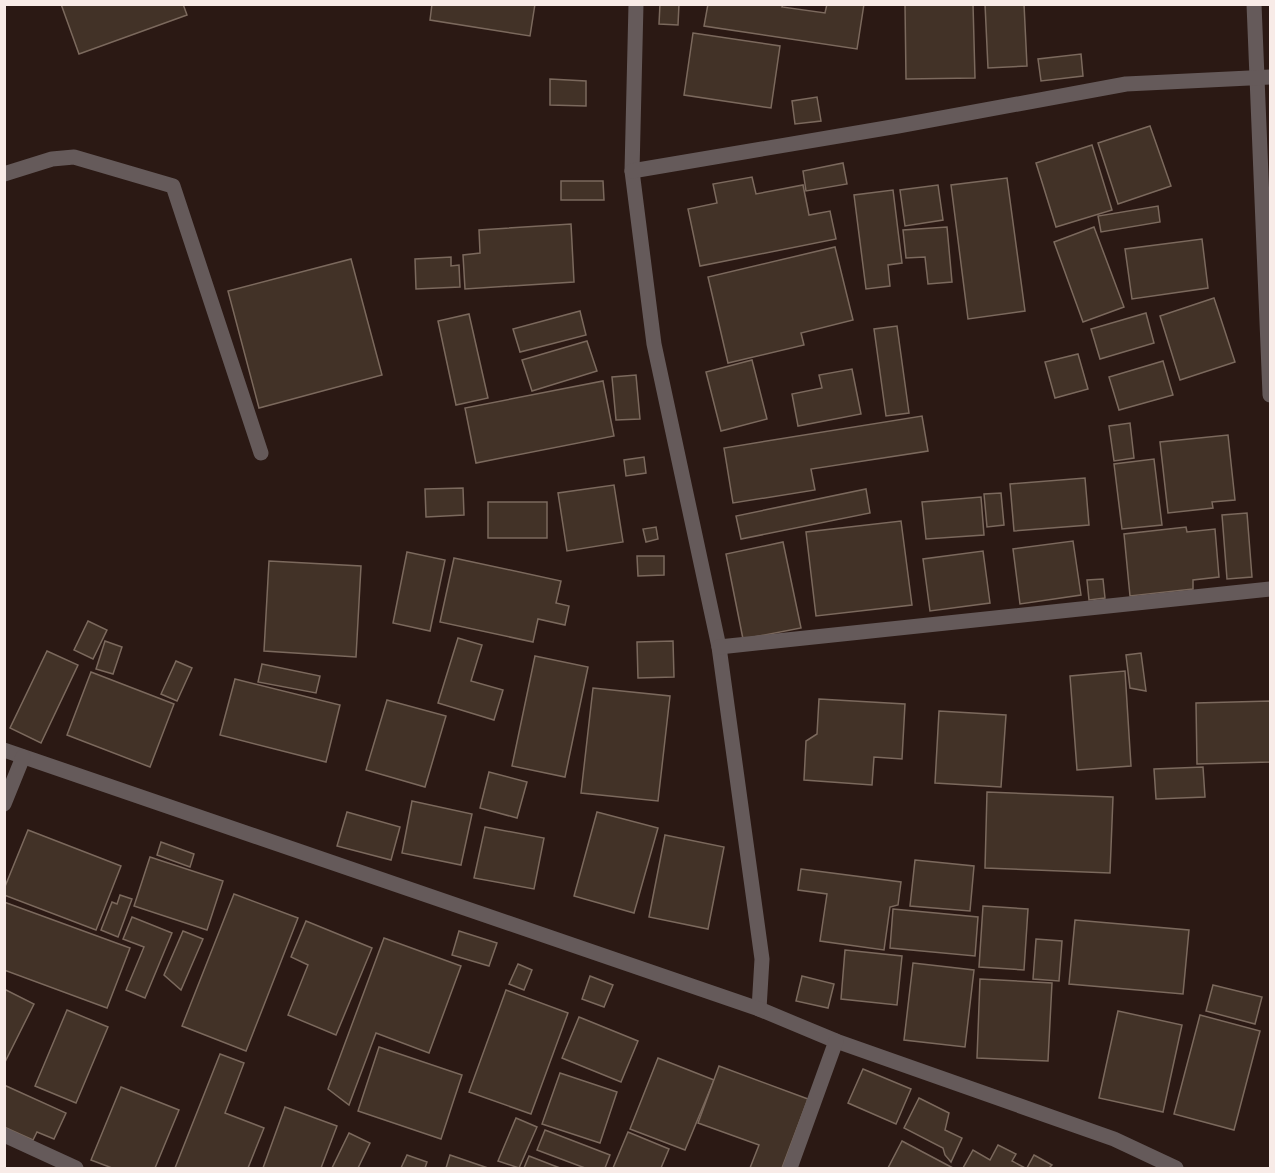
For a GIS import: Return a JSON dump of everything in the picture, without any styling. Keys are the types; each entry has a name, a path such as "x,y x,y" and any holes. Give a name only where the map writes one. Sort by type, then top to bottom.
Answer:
{"street":[{"path":"636,4 632,171 654,344 719,647 762,959 759,1009"},
{"path":"1254,4 1264,77 1270,395"},
{"path":"632,171 1126,84 1264,77"},
{"path":"4,174 52,159 74,157 173,186 261,453"},
{"path":"719,647 968,619 1270,590"},
{"path":"4,750 759,1009 836,1041 1114,1139 1176,1168"},
{"path":"4,804 23,757"},
{"path":"790,1168 836,1041"},
{"path":"4,1135 76,1168"}],"building":[{"path":"61,4 183,4 187,15 79,54"},
{"path":"432,4 535,4 530,36 430,20"},
{"path":"660,4 679,4 678,25 659,24"},
{"path":"708,4 783,4 782,7 825,13 827,4 864,4 857,49 704,26"},
{"path":"905,4 973,4 975,78 906,79"},
{"path":"985,4 1024,4 1027,66 988,68"},
{"path":"693,33 780,46 771,108 684,95"},
{"path":"1081,54 1083,76 1041,81 1038,59"},
{"path":"550,79 586,81 586,106 550,105"},
{"path":"817,97 821,121 795,124 792,101"},
{"path":"1150,126 1171,186 1118,204 1098,143"},
{"path":"1092,145 1112,210 1056,227 1036,163"},
{"path":"843,163 847,184 806,191 803,171"},
{"path":"752,177 756,194 803,185 809,215 830,211 836,239 700,266 688,209 717,203 713,184"},
{"path":"1007,178 1025,311 968,319 951,185"},
{"path":"561,181 603,181 604,200 561,200"},
{"path":"938,185 943,220 905,226 900,190"},
{"path":"893,190 902,263 888,265 890,286 866,289 854,195"},
{"path":"1158,206 1160,222 1101,232 1098,216"},
{"path":"571,224 574,282 465,289 463,255 480,253 479,230"},
{"path":"947,227 952,282 928,284 925,257 906,258 903,230"},
{"path":"1094,227 1124,307 1083,322 1054,242"},
{"path":"1202,239 1208,288 1132,299 1125,249"},
{"path":"835,247 853,320 801,333 804,345 728,363 708,277"},
{"path":"451,257 451,266 459,265 460,287 416,289 415,259"},
{"path":"351,259 382,375 259,408 228,291"},
{"path":"1214,298 1235,362 1180,380 1160,316"},
{"path":"580,311 586,335 520,352 513,329"},
{"path":"1146,313 1154,343 1100,359 1091,329"},
{"path":"469,314 488,398 456,405 438,321"},
{"path":"897,326 909,413 886,416 874,329"},
{"path":"587,341 597,371 532,391 522,360"},
{"path":"1078,354 1088,389 1055,398 1045,362"},
{"path":"752,360 767,419 721,431 706,372"},
{"path":"1163,361 1173,395 1119,410 1109,377"},
{"path":"852,369 861,414 798,426 792,394 822,388 819,375"},
{"path":"636,375 640,419 616,420 612,377"},
{"path":"603,381 614,436 476,463 465,408"},
{"path":"922,416 928,451 811,469 815,490 733,503 724,448"},
{"path":"1130,423 1134,458 1114,461 1109,426"},
{"path":"1228,435 1235,500 1212,502 1213,508 1168,513 1160,442"},
{"path":"644,457 646,473 626,476 624,460"},
{"path":"1154,459 1162,525 1122,529 1114,464"},
{"path":"1085,478 1089,525 1014,531 1010,484"},
{"path":"614,485 623,542 567,551 558,493"},
{"path":"463,488 464,515 426,517 425,489"},
{"path":"866,489 870,513 741,539 736,516"},
{"path":"1001,493 1004,525 987,527 984,494"},
{"path":"981,497 984,535 926,539 922,502"},
{"path":"488,502 547,502 547,538 488,538"},
{"path":"1247,513 1252,577 1227,579 1222,515"},
{"path":"901,521 912,605 816,616 806,532"},
{"path":"656,527 658,539 646,542 643,529"},
{"path":"1186,527 1187,532 1215,529 1219,577 1193,580 1193,589 1130,596 1124,534"},
{"path":"1073,541 1081,595 1020,604 1013,549"},
{"path":"783,542 801,628 743,639 726,554"},
{"path":"983,551 990,603 930,611 923,559"},
{"path":"407,552 445,560 430,631 393,623"},
{"path":"637,556 664,556 664,575 638,576"},
{"path":"454,558 561,581 556,603 569,606 565,625 538,619 533,642 440,622"},
{"path":"269,561 361,566 356,657 264,651"},
{"path":"1103,579 1105,598 1089,600 1087,580"},
{"path":"88,621 107,630 93,659 74,650"},
{"path":"458,638 482,645 471,681 503,690 494,720 438,703"},
{"path":"105,641 122,647 113,674 96,669"},
{"path":"673,641 674,677 638,678 637,642"},
{"path":"47,651 78,665 41,743 10,728"},
{"path":"1141,653 1146,691 1130,688 1126,655"},
{"path":"535,656 588,667 565,777 512,766"},
{"path":"176,661 192,668 177,701 161,694"},
{"path":"262,664 320,676 316,693 258,682"},
{"path":"1125,671 1131,766 1077,770 1070,676"},
{"path":"91,672 174,704 150,767 67,735"},
{"path":"235,679 340,705 326,762 220,735"},
{"path":"593,688 670,696 658,801 581,793"},
{"path":"819,699 905,704 902,759 874,757 872,785 804,780 806,741 817,734"},
{"path":"387,700 446,716 425,787 366,770"},
{"path":"1270,701 1270,762 1197,764 1196,703"},
{"path":"939,711 1006,715 1001,787 935,783"},
{"path":"1203,767 1205,797 1156,799 1154,769"},
{"path":"489,772 527,782 517,818 480,808"},
{"path":"987,792 1113,797 1110,873 985,868"},
{"path":"412,801 472,814 461,865 402,853"},
{"path":"347,812 400,827 391,860 337,846"},
{"path":"597,812 658,828 634,913 574,896"},
{"path":"485,827 544,838 534,889 474,878"},
{"path":"28,830 121,866 96,930 4,895 4,889"},
{"path":"665,835 724,847 708,929 649,917"},
{"path":"161,842 194,854 190,867 157,855"},
{"path":"150,857 223,881 207,930 134,906"},
{"path":"915,860 974,866 970,911 910,906"},
{"path":"801,869 901,882 898,905 890,907 884,950 820,941 827,894 798,890"},
{"path":"234,894 298,918 246,1051 182,1026"},
{"path":"120,895 132,899 118,937 101,930 112,902 117,904"},
{"path":"4,902 130,948 107,1008 4,970"},
{"path":"983,906 1028,909 1024,970 979,967"},
{"path":"893,909 978,917 975,956 890,948"},
{"path":"132,917 172,933 145,998 126,990 144,947 123,939"},
{"path":"1075,920 1189,930 1183,994 1069,984"},
{"path":"306,921 372,948 336,1035 288,1015 308,965 291,957"},
{"path":"183,931 203,939 181,990 164,975"},
{"path":"459,931 497,943 489,966 452,955"},
{"path":"384,938 461,966 429,1053 376,1033 349,1105 328,1089"},
{"path":"1036,939 1062,941 1059,981 1033,979"},
{"path":"845,950 902,956 897,1005 841,999"},
{"path":"913,963 974,970 965,1047 904,1040"},
{"path":"518,964 532,970 524,990 509,984"},
{"path":"590,976 613,985 604,1007 582,999"},
{"path":"802,976 834,984 828,1008 796,1001"},
{"path":"980,979 1052,983 1048,1061 977,1058"},
{"path":"1213,985 1262,997 1255,1024 1206,1011"},
{"path":"4,989 34,1004 5,1062 4,1061"},
{"path":"506,990 568,1013 531,1114 469,1092"},
{"path":"67,1010 108,1027 76,1103 35,1086"},
{"path":"1118,1011 1182,1025 1163,1112 1099,1098"},
{"path":"1200,1015 1260,1031 1234,1130 1174,1114"},
{"path":"579,1017 638,1041 621,1082 562,1058"},
{"path":"379,1047 462,1075 441,1139 358,1111"},
{"path":"220,1054 244,1063 225,1113 264,1128 248,1168 175,1168"},
{"path":"658,1058 714,1080 685,1150 630,1129"},
{"path":"719,1066 808,1099 782,1168 750,1168 759,1145 698,1123"},
{"path":"863,1069 911,1089 896,1124 848,1103"},
{"path":"560,1073 617,1092 600,1143 542,1124"},
{"path":"4,1085 66,1113 54,1139 37,1132 33,1140 4,1127"},
{"path":"121,1087 179,1110 155,1168 112,1168 91,1160"},
{"path":"919,1098 949,1113 945,1130 962,1138 951,1162 943,1148 904,1128"},
{"path":"285,1107 337,1126 321,1168 263,1168"},
{"path":"516,1118 537,1127 519,1168 498,1161"},
{"path":"545,1130 610,1155 605,1168 585,1168 537,1150"},
{"path":"628,1132 669,1149 661,1168 613,1168"},
{"path":"349,1133 370,1143 358,1168 332,1168"},
{"path":"902,1141 953,1168 888,1168"},
{"path":"998,1145 1016,1154 1012,1161 1025,1168 963,1168 973,1150 990,1160"},
{"path":"407,1155 427,1162 425,1168 401,1168"},
{"path":"450,1155 488,1168 446,1168"},
{"path":"1034,1155 1052,1165 1049,1168 1027,1168"},
{"path":"529,1156 560,1168 524,1168"}]}
